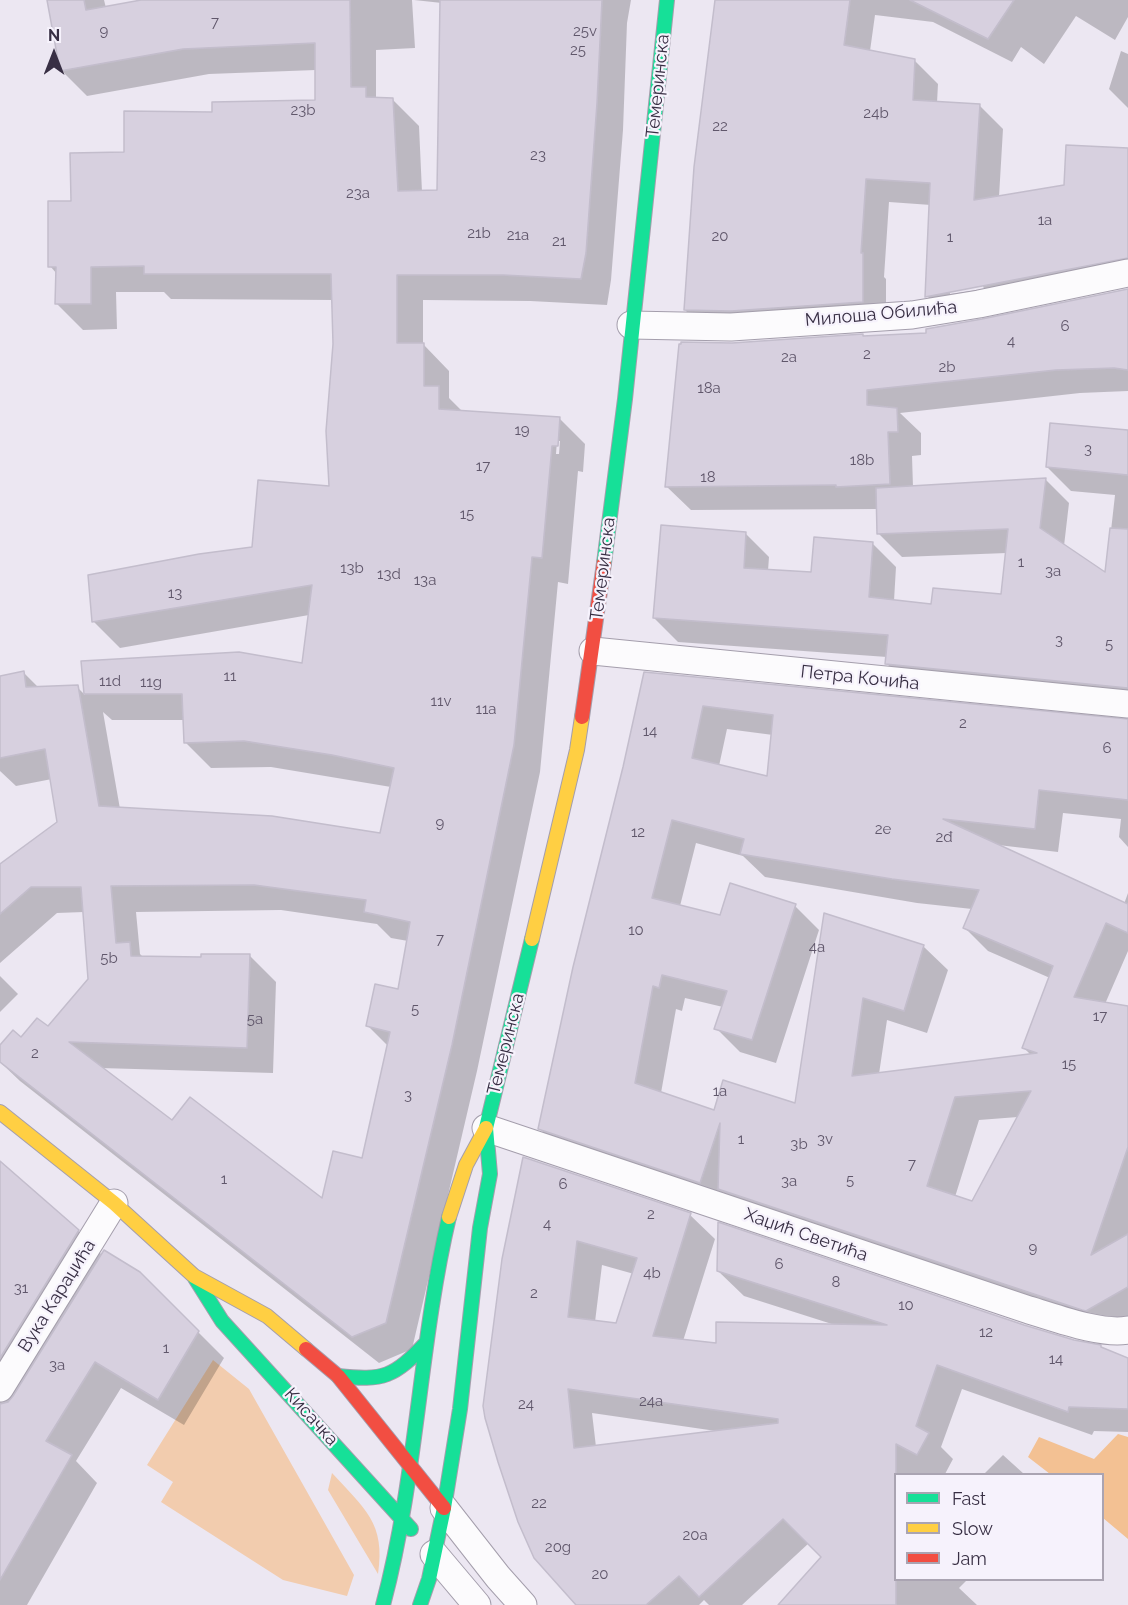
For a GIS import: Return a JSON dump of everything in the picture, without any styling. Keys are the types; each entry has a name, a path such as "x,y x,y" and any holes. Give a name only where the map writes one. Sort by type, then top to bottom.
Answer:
{"main road":[{"name":"Темеринска","path":"420,1605 429,1579 444,1508 460,1409 480,1228 490,1174 486,1128 577,750 593,651 625,399 667,0"},
{"name":"Кисачка","path":"0,1112 114,1203 194,1276 267,1316 338,1376 444,1508"},
{"name":"Темеринска","path":"383,1605 401,1518 426,1343 443,1246 459,1177 471,1148 486,1128"},
{"name":"Кисачка","path":"194,1276 222,1321 434,1554"},
{"path":"338,1376 360,1379 385,1377 402,1369 426,1343"}],"street":[{"name":"Милоша Обилића","path":"631,326 731,327 912,315 979,304 1128,273"},
{"name":"Петра Кочића","path":"593,651 1128,704"},
{"name":"Хаџић Светића","path":"486,1128 1029,1310 1075,1324 1118,1332 1128,1330"},
{"name":"Вука Караџића","path":"0,1388 114,1203"},
{"path":"444,1508 523,1605"},
{"path":"434,1554 477,1605"}],"shaded area":[{"path":"213,1360 249,1389 354,1575 347,1596 283,1580 161,1502 173,1482 147,1465"},
{"path":"1118,1434 1128,1437 1128,1539 1104,1519 1104,1473 1049,1473 1028,1457 1039,1437 1094,1459"},
{"path":"332,1473 354,1496 370,1518 379,1542 378,1574 328,1490"}],"building":[{"path":"47,0 84,0 86,10 141,0 350,0 351,87 366,87 366,97 393,98 398,191 437,190 440,0 602,0 586,253 581,279 503,275 397,275 397,343 424,343 424,386 439,386 439,409 560,417 558,446 552,446 542,558 532,557 514,745 452,1045 386,1323 352,1337 0,1062 0,1045 13,1030 21,1037 37,1018 48,1026 88,979 81,887 31,887 0,914 0,864 57,822 45,749 0,758 0,676 24,671 26,687 78,685 99,806 272,816 380,833 394,768 332,755 244,741 184,743 182,694 84,694 81,661 239,652 302,663 312,585 92,622 88,575 199,554 252,547 258,480 329,486 326,431 333,344 331,274 144,274 144,266 91,267 91,304 55,304 56,267 48,267 48,201 71,201 70,153 124,152 124,111 212,112 212,102 315,100 315,43 183,49 60,71","holes":["254,885 366,900 364,912 410,922 398,989 375,984 366,1026 390,1032 362,1158 333,1151 322,1198 190,1097 172,1120 69,1042 247,1048 250,954 201,954 201,957 131,956 130,942 116,943 111,886"]},
{"path":"715,0 850,0 844,45 915,59 913,100 980,104 974,200 1064,185 1066,145 1128,148 1128,258 925,297 930,183 866,179 861,253 863,253 863,302 731,311 684,310 694,167"},
{"path":"910,0 1014,0 988,39"},
{"path":"1128,289 1128,370 1114,368 1056,370 867,390 867,405 897,408 898,432 888,432 890,484 836,487 836,485 665,487 681,342 732,343 863,334 863,336 926,333 926,329"},
{"path":"1050,423 1128,430 1128,475 1046,467"},
{"path":"1046,478 1040,528 1105,572 1110,528 1128,529 1128,688 885,664 888,635 653,618 661,525 746,532 744,568 811,572 814,537 873,542 869,597 931,604 933,588 1001,594 1008,529 877,534 876,488"},
{"path":"644,672 1128,719 1128,800 1039,790 1035,829 943,819 1128,904 1128,933 1106,923 1074,997 1128,1006 1128,1147 1091,1255 1128,1234 1128,1287 1086,1311 718,1189 720,1123 700,1183 538,1129 573,967 623,767","holes":["703,706 773,715 767,776 692,758","672,820 744,839 740,854 892,879 979,890 963,928 1053,966 1022,1048 1037,1053 852,1076 863,998 904,1011 924,945 824,913 795,1103 723,1080 714,1110 635,1083 653,986 659,988 662,975 727,991 714,1029 752,1040 796,904 730,883 720,915 652,898","1031,1091 972,1201 927,1186 955,1097"]},
{"path":"523,1157 691,1213 653,1336 716,1343 716,1322 887,1325 717,1271 718,1222 1024,1325 1074,1340 1101,1345 1101,1347 1128,1358 1128,1409 1069,1407 1068,1412 937,1365 916,1426 929,1433 917,1455 896,1444 894,1581 896,1581 896,1605 778,1605 821,1557 783,1519 699,1597 679,1576 646,1605 576,1605 534,1558 518,1522 498,1462 483,1406 502,1259","holes":["577,1241 637,1258 616,1323 568,1317","568,1389 778,1419 778,1423 574,1448"]},
{"path":"0,1161 79,1230 0,1358"},
{"path":"104,1250 140,1272 199,1331 158,1400 95,1362 46,1441 72,1455 0,1580 0,1404 8,1402 13,1396"}],"traffic: fast":[{"path":"604,563 625,399 667,0"},
{"path":"420,1605 429,1579 444,1508 460,1409 480,1228 490,1174 486,1128 532,939"},
{"path":"383,1605 403,1509 431,1313 449,1217"},
{"path":"195,1278 222,1321 411,1529"},
{"path":"338,1376 367,1378 387,1374 405,1363 426,1343"}],"traffic: slow":[{"path":"532,939 577,750 582,717"},
{"path":"0,1112 114,1203 194,1276 267,1316 306,1349"},
{"path":"449,1217 466,1165 486,1128"}],"traffic: jam":[{"path":"582,717 604,563"},
{"path":"306,1349 338,1376 444,1508"}]}
